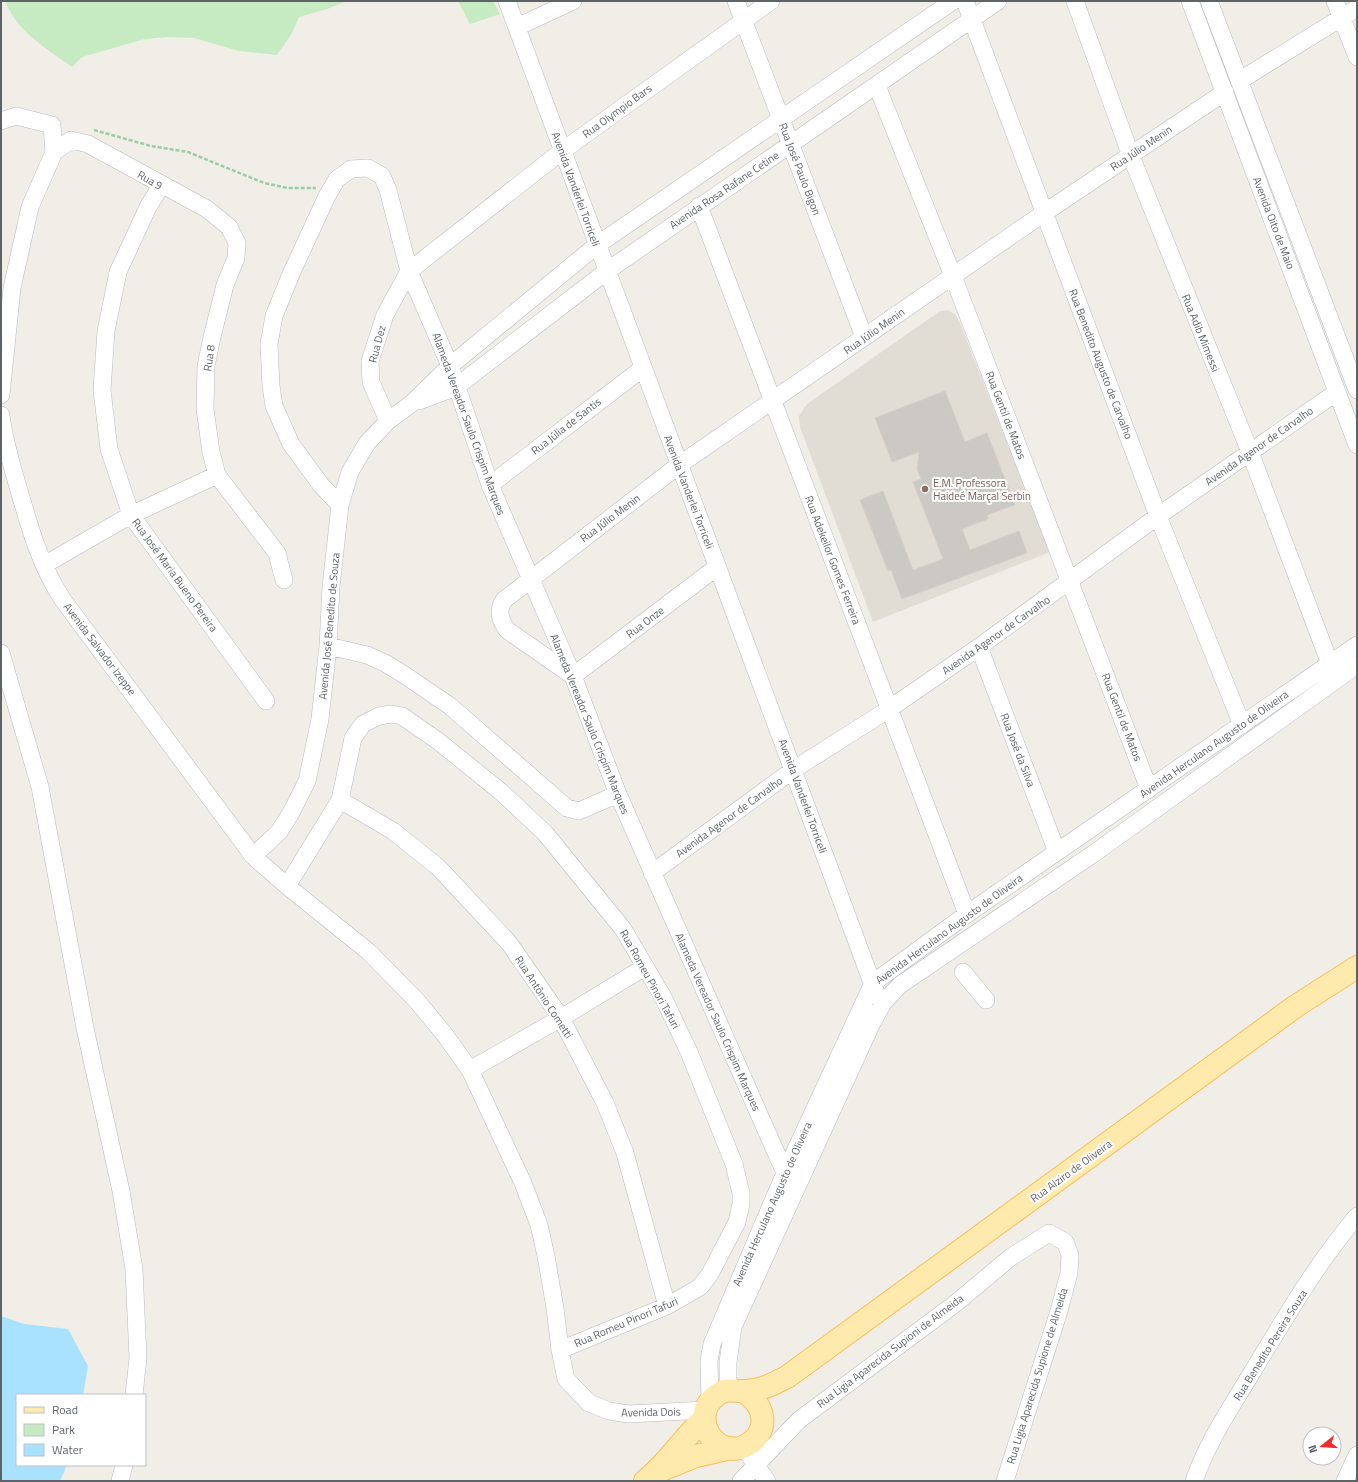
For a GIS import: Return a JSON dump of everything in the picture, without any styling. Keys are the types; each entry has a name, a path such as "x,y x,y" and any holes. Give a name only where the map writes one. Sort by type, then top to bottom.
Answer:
{"main road":[{"name":"Rua Alziro de Oliveira","path":"649,1477 687,1434 718,1394 765,1387 787,1377 1296,1006 1357,967"},
{"name":"Rua Alziro de Oliveira","path":"649,1477 696,1456 737,1448 752,1442 759,1434 774,1397 787,1377"},
{"path":"736,1391 752,1396 758,1404 762,1414 762,1424"},
{"path":"706,1410 706,1430 712,1439 720,1446 737,1448"}],"street":[{"name":"Avenida Vanderlei Torriceli","path":"507,1 642,368 794,770 877,996 883,1003"},
{"path":"517,27 573,1"},
{"name":"Rua José Paulo Bigon","path":"736,1 864,338"},
{"name":"Rua Olympio Bars","path":"409,270 562,151 771,1"},
{"path":"450,366 597,245 953,1"},
{"name":"Rua Benedito Augusto de Carvalho","path":"965,1 973,18 1044,213 1158,516 1242,725"},
{"name":"Avenida Rosa Rafane Cetine","path":"456,387 607,271 699,206 877,86 998,1"},
{"name":"Rua Adib Mimessi","path":"1075,1 1131,156 1250,452 1330,664"},
{"name":"Avenida Oito de Maio","path":"1190,1 1357,445"},
{"name":"Avenida Oito de Maio","path":"1209,1 1355,381"},
{"path":"1335,1 1357,57"},
{"path":"1239,81 1357,8"},
{"name":"Rua Gentil de Matos","path":"877,86 952,276 1149,789"},
{"name":"Rua Júlio Menin","path":"573,676 507,630 502,623 499,614 500,605 504,600 679,465 1044,213 1131,156 1224,92"},
{"path":"1,121 16,116 52,124 54,152 30,206 15,273 12,288 1,395"},
{"name":"Rua 9","path":"54,152 71,140 88,144 161,186 207,210 229,227 237,243"},
{"name":"Alameda Vereador Saulo Crispim Marques","path":"340,505 320,485 291,444 274,406 271,386 269,344 274,316 291,274 337,179 351,169 368,168 382,176 388,190 396,215 409,270 450,366 490,485 573,676 618,794 785,1172"},
{"name":"Rua José Maria Bueno Pereira","path":"161,186 148,207 118,272 106,331 102,390 109,449 131,515 266,701"},
{"name":"Rua Adekeilor Gomes Ferreira","path":"699,206 967,914"},
{"name":"Rua 8","path":"237,243 236,258 225,285 206,366 205,409 211,452 217,475 277,553 284,580"},
{"name":"Rua Dez","path":"388,421 371,382 370,361 385,315 409,270"},
{"name":"Avenida José Benedito de Souza","path":"254,856 279,832 292,811 307,781 320,719 328,646 331,588 340,505 350,472 368,442 388,421 412,404 450,366"},
{"name":"Rua Júlia de Santis","path":"490,485 642,368"},
{"name":"Avenida José Benedito de Souza","path":"412,404 456,387"},
{"name":"Avenida Agenor de Carvalho","path":"652,872 794,770 889,710 979,647 1070,582 1158,516 1337,392"},
{"name":"Avenida Salvador Izeppe","path":"1,415 3,435 28,522 44,565 53,585 63,600 254,856 287,886 369,952 417,1001 445,1035 470,1070"},
{"path":"44,565 131,515 217,475"},
{"name":"Rua Onze","path":"573,676 717,568"},
{"name":"Avenida Herculano Augusto de Oliveira","path":"706,1410 709,1361 712,1344 785,1172 873,983 967,914 1357,645"},
{"path":"328,646 367,655 385,663 406,676 450,706 567,808 579,811 618,794"},
{"name":"Rua José da Silva","path":"979,647 1057,852"},
{"path":"1,653 40,787 85,1028 121,1191 134,1269 138,1358 134,1394"},
{"name":"Avenida Herculano Augusto de Oliveira","path":"736,1391 728,1362 733,1327 793,1199 871,1025 883,1003 900,985 1094,854 1357,665"},
{"name":"Rua Romeu Pinori Tafuri","path":"287,886 340,800 353,738 364,724 379,716 391,714 402,716 438,741 500,791 545,833 623,929 662,997 689,1052 734,1164 741,1204 737,1222 710,1274 700,1287 668,1306 560,1350"},
{"name":"Rua Antônio Cometti","path":"340,800 393,831 438,867 509,943 561,1018 605,1103 625,1153 668,1306"},
{"path":"470,1070 561,1018 645,967"},
{"path":"963,972 986,1000"},
{"name":"Avenida Dois","path":"470,1070 523,1183 539,1225 554,1300 560,1350 566,1379 589,1403 609,1411 629,1414 706,1410"},
{"name":"Rua Benedito Pereira Souza","path":"1194,1481 1199,1466 1216,1434 1294,1303 1345,1230 1357,1216"},
{"name":"Rua Ligia Aparecida Supioni de Almeida","path":"741,1481 805,1415 956,1303 1011,1257 1049,1233"},
{"name":"Rua Ligia Aparecida Supione de Almeida","path":"1005,1481 1059,1311 1069,1272 1070,1255 1065,1242 1049,1233"},
{"path":"737,1448 755,1465 767,1481"},
{"path":"1345,1481 1357,1455"},
{"path":"120,1481 124,1466"}],"path":[{"path":"93,130 151,146 188,152 264,183 288,188 332,188"}],"shaded area":[{"name":"E.M. Professora Haideé Marçal Serbin","path":"948,310 955,314 960,323 1050,552 873,622 800,427 799,416 807,404 940,311"}],"green space":[{"path":"5,1 347,1 327,9 299,17 292,33 277,55 239,51 194,38 167,37 145,39 82,57 72,67 42,46 25,31 17,22"},
{"path":"458,1 493,1 500,14 470,24"}],"water":[{"path":"1,1316 24,1324 68,1329 88,1366 83,1394 16,1394 16,1466 67,1466 60,1481 1,1481"}],"building":[{"path":"945,391 965,442 987,433 1015,505 987,515 988,519 962,529 970,550 1019,531 1027,553 902,599 891,570 888,571 860,500 883,491 913,570 943,559 913,482 921,479 917,469 919,452 892,462 875,418"}],"place":[{"name":"E.M. Professora Haideé Marçal Serbin","path":"925,489"}]}
